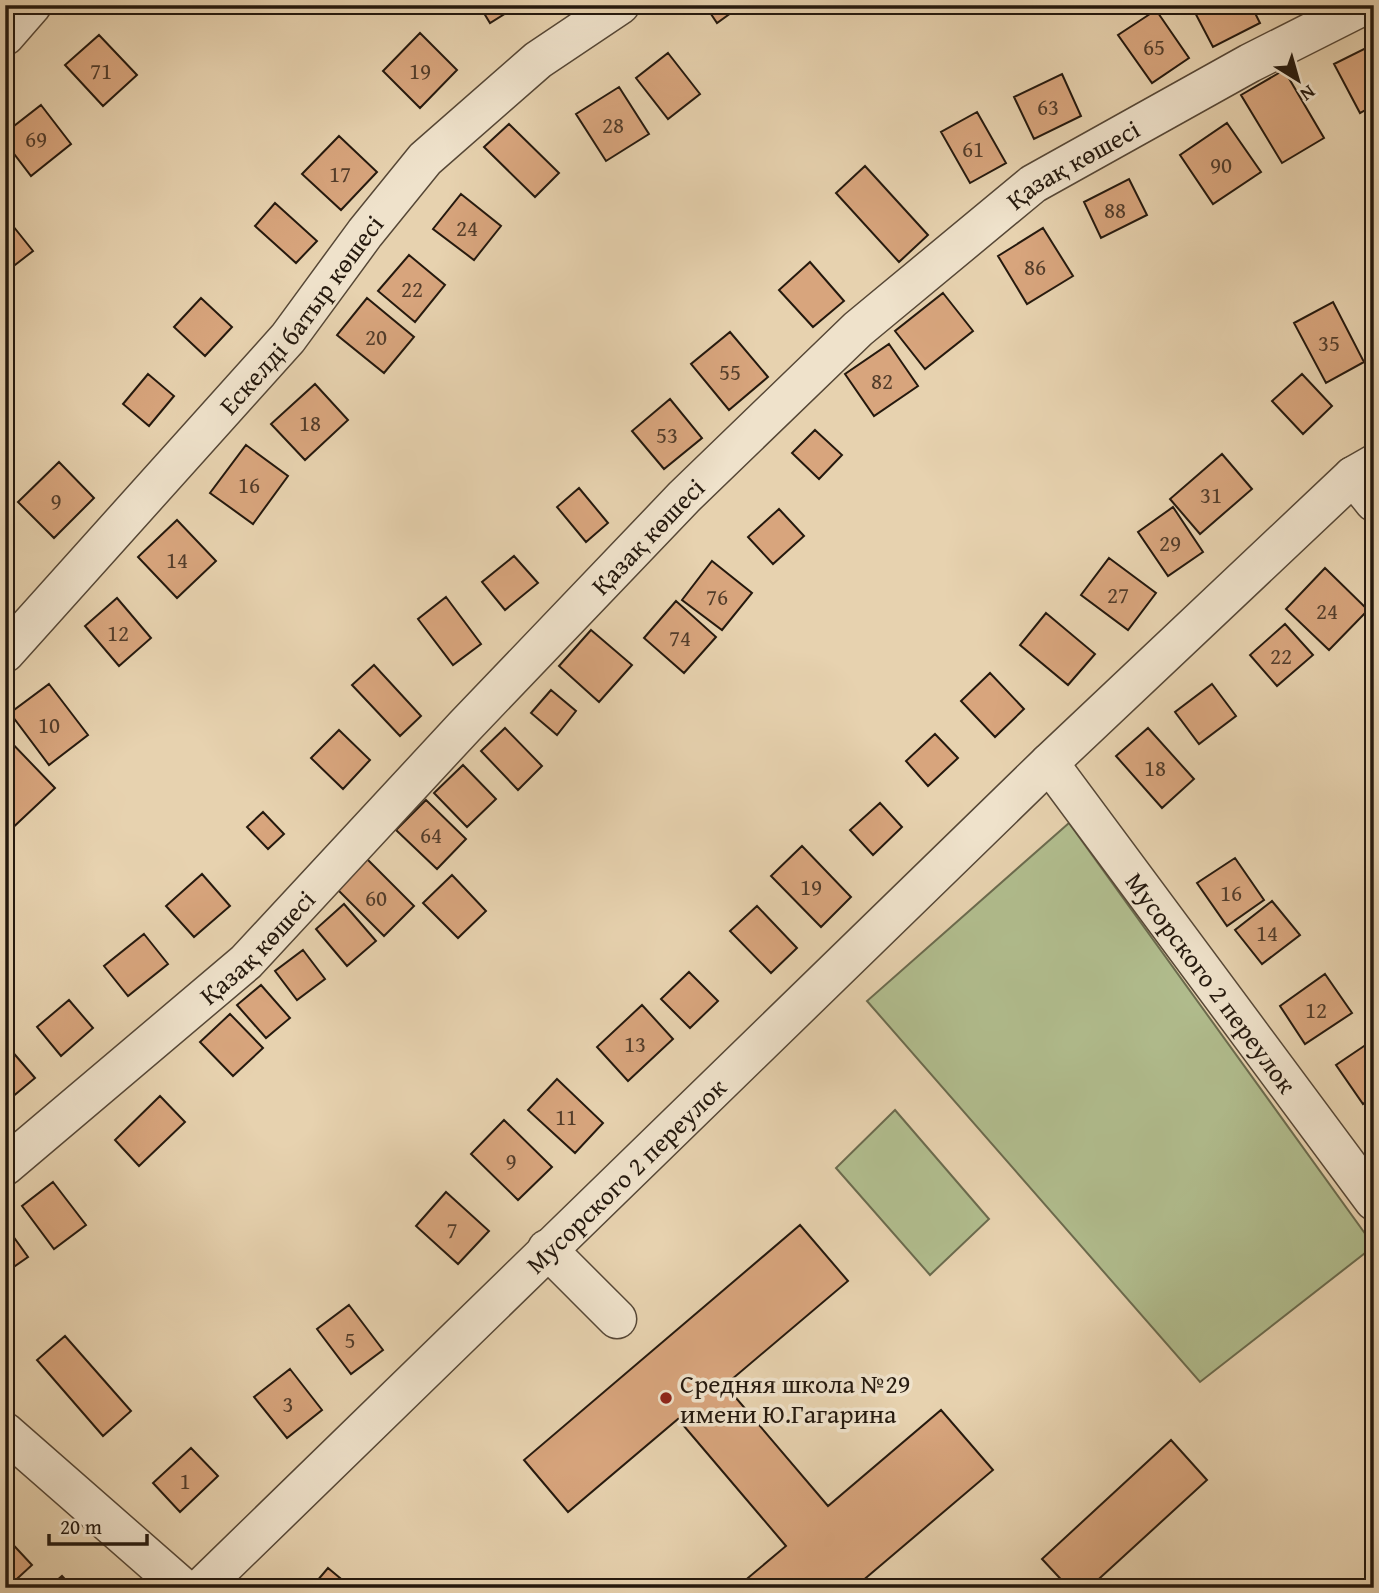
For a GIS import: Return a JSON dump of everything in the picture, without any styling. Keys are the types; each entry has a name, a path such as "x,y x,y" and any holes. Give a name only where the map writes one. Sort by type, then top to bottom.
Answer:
{"street":[{"path":"5,36 32,5"},
{"name":"Ескелді батыр көшесі","path":"5,653 288,338 365,233 425,159 538,60 620,5"},
{"name":"Қазақ көшесі","path":"5,1166 246,962 684,497 858,329 1033,184 1250,63 1365,5"},
{"name":"Мусорского 2 переулок","path":"201,1588 1049,763 1367,481"},
{"name":"Мусорского 2 переулок","path":"1049,763 1374,1201"},
{"path":"547,1249 617,1319"},
{"path":"5,1432 183,1588"}],"green space":[{"path":"1069,823 1374,1246 1200,1382 867,1001"},
{"path":"895,1110 989,1219 930,1275 836,1168"}],"building":[{"path":"479,5 519,5 490,23"},
{"path":"705,5 742,5 717,23"},
{"path":"1191,5 1251,5 1260,23 1213,47"},
{"path":"1156,10 1189,58 1152,83 1118,35"},
{"path":"420,33 457,70 420,108 383,71"},
{"path":"99,35 137,75 103,106 65,65"},
{"path":"1370,46 1374,53 1374,105 1360,113 1334,64"},
{"path":"668,53 700,94 668,119 636,78"},
{"path":"1284,70 1324,138 1282,163 1241,95"},
{"path":"1062,74 1081,116 1034,139 1014,97"},
{"path":"619,87 649,134 606,161 576,114"},
{"path":"41,105 71,144 31,176 5,142 5,133"},
{"path":"977,112 1006,163 970,183 941,132"},
{"path":"1227,123 1261,172 1213,204 1180,155"},
{"path":"509,124 559,173 535,197 484,147"},
{"path":"339,136 377,172 341,210 302,174"},
{"path":"865,166 928,235 899,262 836,193"},
{"path":"1129,179 1147,215 1101,238 1084,202"},
{"path":"461,194 501,226 474,260 433,229"},
{"path":"275,203 317,241 296,263 255,226"},
{"path":"5,216 33,251 6,272 5,271"},
{"path":"1043,228 1073,276 1027,304 998,256"},
{"path":"409,255 445,285 415,322 378,291"},
{"path":"810,262 844,301 813,327 779,290"},
{"path":"943,293 973,331 925,369 895,331"},
{"path":"201,298 232,327 205,356 174,327"},
{"path":"367,298 414,337 384,373 337,335"},
{"path":"1333,302 1364,362 1326,383 1294,323"},
{"path":"730,332 768,377 729,410 691,364"},
{"path":"889,344 918,386 874,416 845,374"},
{"path":"148,374 174,396 149,426 123,404"},
{"path":"1302,374 1332,406 1303,434 1272,401"},
{"path":"315,384 348,420 305,460 271,424"},
{"path":"670,399 702,438 664,469 632,431"},
{"path":"815,430 842,455 819,479 792,453"},
{"path":"246,445 288,476 253,524 210,493"},
{"path":"1222,454 1252,489 1200,534 1170,499"},
{"path":"59,462 94,498 54,538 18,502"},
{"path":"579,488 608,523 586,542 557,507"},
{"path":"1173,507 1203,552 1168,576 1138,532"},
{"path":"779,509 804,536 773,564 748,537"},
{"path":"177,520 216,561 177,598 138,557"},
{"path":"514,556 538,583 505,610 482,582"},
{"path":"1109,558 1156,593 1128,630 1081,595"},
{"path":"712,561 752,593 722,630 682,600"},
{"path":"1325,568 1368,610 1329,650 1286,609"},
{"path":"446,597 481,644 453,665 418,619"},
{"path":"117,598 151,638 119,666 85,626"},
{"path":"676,601 716,637 684,673 644,638"},
{"path":"1046,613 1095,654 1068,685 1020,645"},
{"path":"1285,624 1313,655 1277,686 1250,655"},
{"path":"591,630 632,665 599,702 559,666"},
{"path":"374,665 421,716 400,736 352,685"},
{"path":"990,673 1024,709 995,737 961,701"},
{"path":"49,684 88,735 49,765 10,713"},
{"path":"1212,684 1236,716 1199,744 1175,712"},
{"path":"551,690 576,711 557,735 531,713"},
{"path":"505,728 542,766 518,790 481,751"},
{"path":"1148,728 1194,779 1162,808 1116,756"},
{"path":"339,730 370,760 343,789 311,758"},
{"path":"935,734 958,758 928,786 906,761"},
{"path":"5,736 55,788 6,834 5,833"},
{"path":"463,765 496,799 467,827 434,793"},
{"path":"426,800 466,839 437,869 396,830"},
{"path":"880,803 902,827 873,855 850,830"},
{"path":"263,812 284,834 268,849 247,827"},
{"path":"802,846 851,897 821,927 771,876"},
{"path":"1235,858 1264,900 1227,926 1197,883"},
{"path":"367,859 414,906 384,936 337,889"},
{"path":"202,874 230,906 194,937 166,906"},
{"path":"452,875 486,911 458,938 423,903"},
{"path":"1272,901 1300,935 1262,964 1235,930"},
{"path":"344,904 376,941 347,966 316,929"},
{"path":"757,906 797,948 771,973 730,931"},
{"path":"144,934 168,964 128,996 104,966"},
{"path":"303,950 325,979 297,1000 275,971"},
{"path":"689,972 718,1001 690,1028 661,999"},
{"path":"1325,974 1352,1013 1305,1044 1280,1006"},
{"path":"261,985 290,1018 266,1038 237,1005"},
{"path":"69,1000 93,1028 61,1056 37,1027"},
{"path":"642,1005 673,1039 628,1081 597,1047"},
{"path":"230,1014 263,1048 233,1076 200,1042"},
{"path":"1370,1042 1374,1047 1374,1096 1363,1104 1336,1065"},
{"path":"10,1049 35,1078 5,1103 5,1052"},
{"path":"557,1079 603,1123 575,1153 528,1110"},
{"path":"160,1096 185,1122 139,1166 115,1140"},
{"path":"504,1120 552,1167 518,1200 471,1154"},
{"path":"53,1182 86,1225 54,1249 22,1206"},
{"path":"446,1192 489,1231 458,1264 416,1226"},
{"path":"5,1225 28,1257 5,1273"},
{"name":"Средняя школа №29 имени Ю.Гагарина","path":"800,1225 848,1281 725,1385 828,1506 941,1410 993,1470 854,1588 736,1588 786,1546 678,1419 568,1512 524,1460"},
{"path":"349,1305 383,1350 351,1374 317,1329"},
{"path":"65,1336 131,1411 103,1436 37,1360"},
{"path":"290,1369 322,1410 287,1438 254,1397"},
{"path":"1171,1440 1207,1480 1089,1588 1069,1588 1042,1559"},
{"path":"191,1448 218,1476 180,1512 153,1483"},
{"path":"5,1536 32,1565 7,1588 5,1588"},
{"path":"328,1568 352,1588 311,1588"},
{"path":"62,1576 73,1588 48,1588"}],"place":[{"name":"Средняя школа №29 имени Ю.Гагарина","path":"666,1398"}]}
